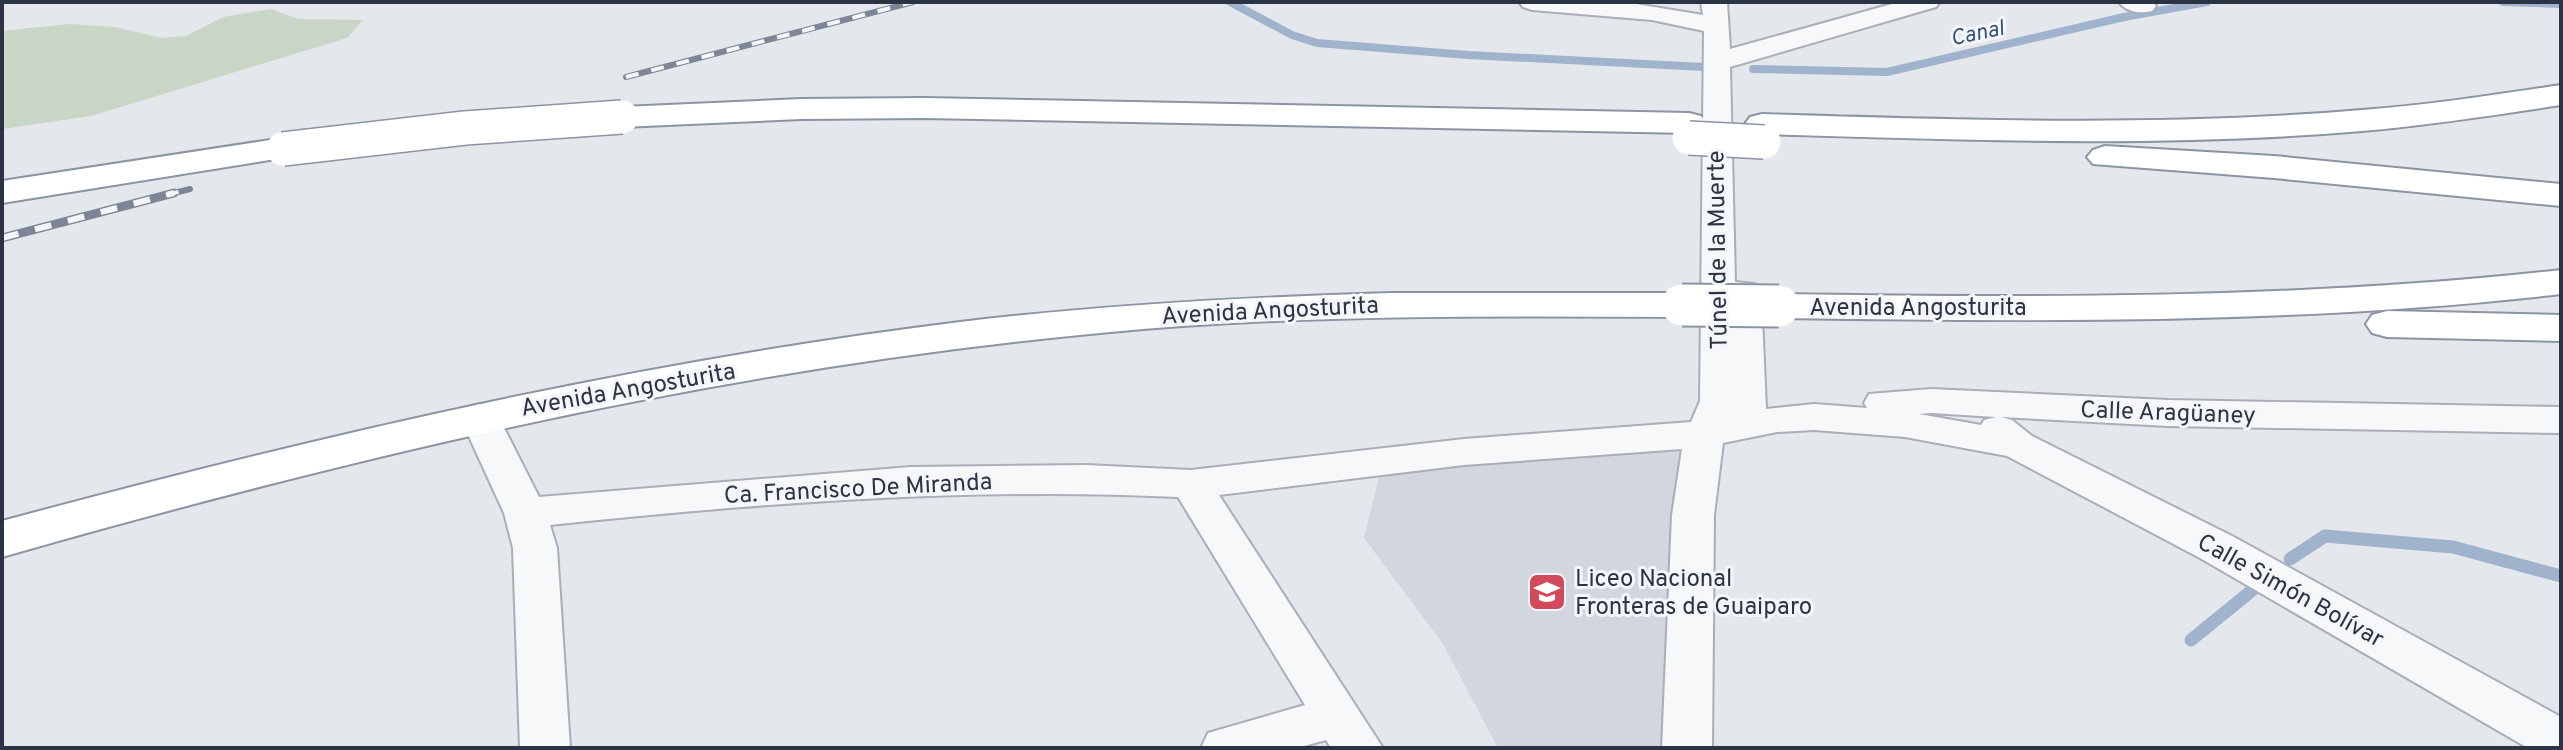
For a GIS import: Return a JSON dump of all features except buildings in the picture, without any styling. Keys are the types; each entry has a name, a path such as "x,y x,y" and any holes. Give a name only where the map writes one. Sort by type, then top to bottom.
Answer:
{"highway":[{"path":"1763,133 2208,129 2376,119 2561,95"},
{"path":"2,192 283,149 465,128 786,109 924,108 1241,113 1763,133 2246,165 2561,195"},
{"name":"Avenida Angosturita","path":"2,539 176,491 480,417 721,371 1013,329 1098,320 1346,305 1828,307 2288,304 2412,298 2561,282"},
{"path":"1828,307 2561,328"}],"street":[{"path":"1532,2 1652,12 1720,37 1927,2"},
{"name":"Túnel de la Muerte","path":"1720,37 1762,422"},
{"name":"Túnel de la Muerte","path":"1687,748 1693,515 1704,434 1716,414 1719,401 1720,37"},
{"name":"Calle Aragüaney","path":"1762,422 1904,401 2260,415 2561,420"},
{"path":"1974,404 2018,445"},
{"path":"480,417 525,513 535,548 545,748"},
{"path":"1762,422 1846,418 1905,424 2018,445"},
{"name":"Ca. Francisco De Miranda","path":"525,513 650,500 911,481 1086,479 1191,484 1464,452 1704,434 1762,422"},
{"name":"Calle Simón Bolívar","path":"2018,445 2216,547 2561,742"},
{"path":"1191,484 1348,732 1226,748"}],"shaded area":[{"name":"Liceo Nacional Fronteras de Guaiparo","path":"1704,434 1687,748 1498,748 1443,644 1364,538 1383,460"}],"green space":[{"path":"271,9 298,19 363,20 347,38 91,116 2,129 2,31 69,24 115,27 161,38 186,36 223,17"}],"waterway":[{"path":"1230,2 1292,35 1317,43 1468,55 1704,67"},
{"name":"Canal","path":"1753,69 1887,72 2124,17 2207,2"},
{"name":"Canal","path":"2503,2 2561,4"},
{"path":"2290,559 2325,536 2453,547 2561,576"},
{"path":"2191,640 2255,588"}],"railway":[{"path":"626,77 913,2"},
{"path":"174,193 190,189"},
{"path":"2,238 174,193"},
{"path":"166,195 174,193"}],"place":[{"name":"Liceo Nacional Fronteras de Guaiparo","path":"1547,592"}]}
